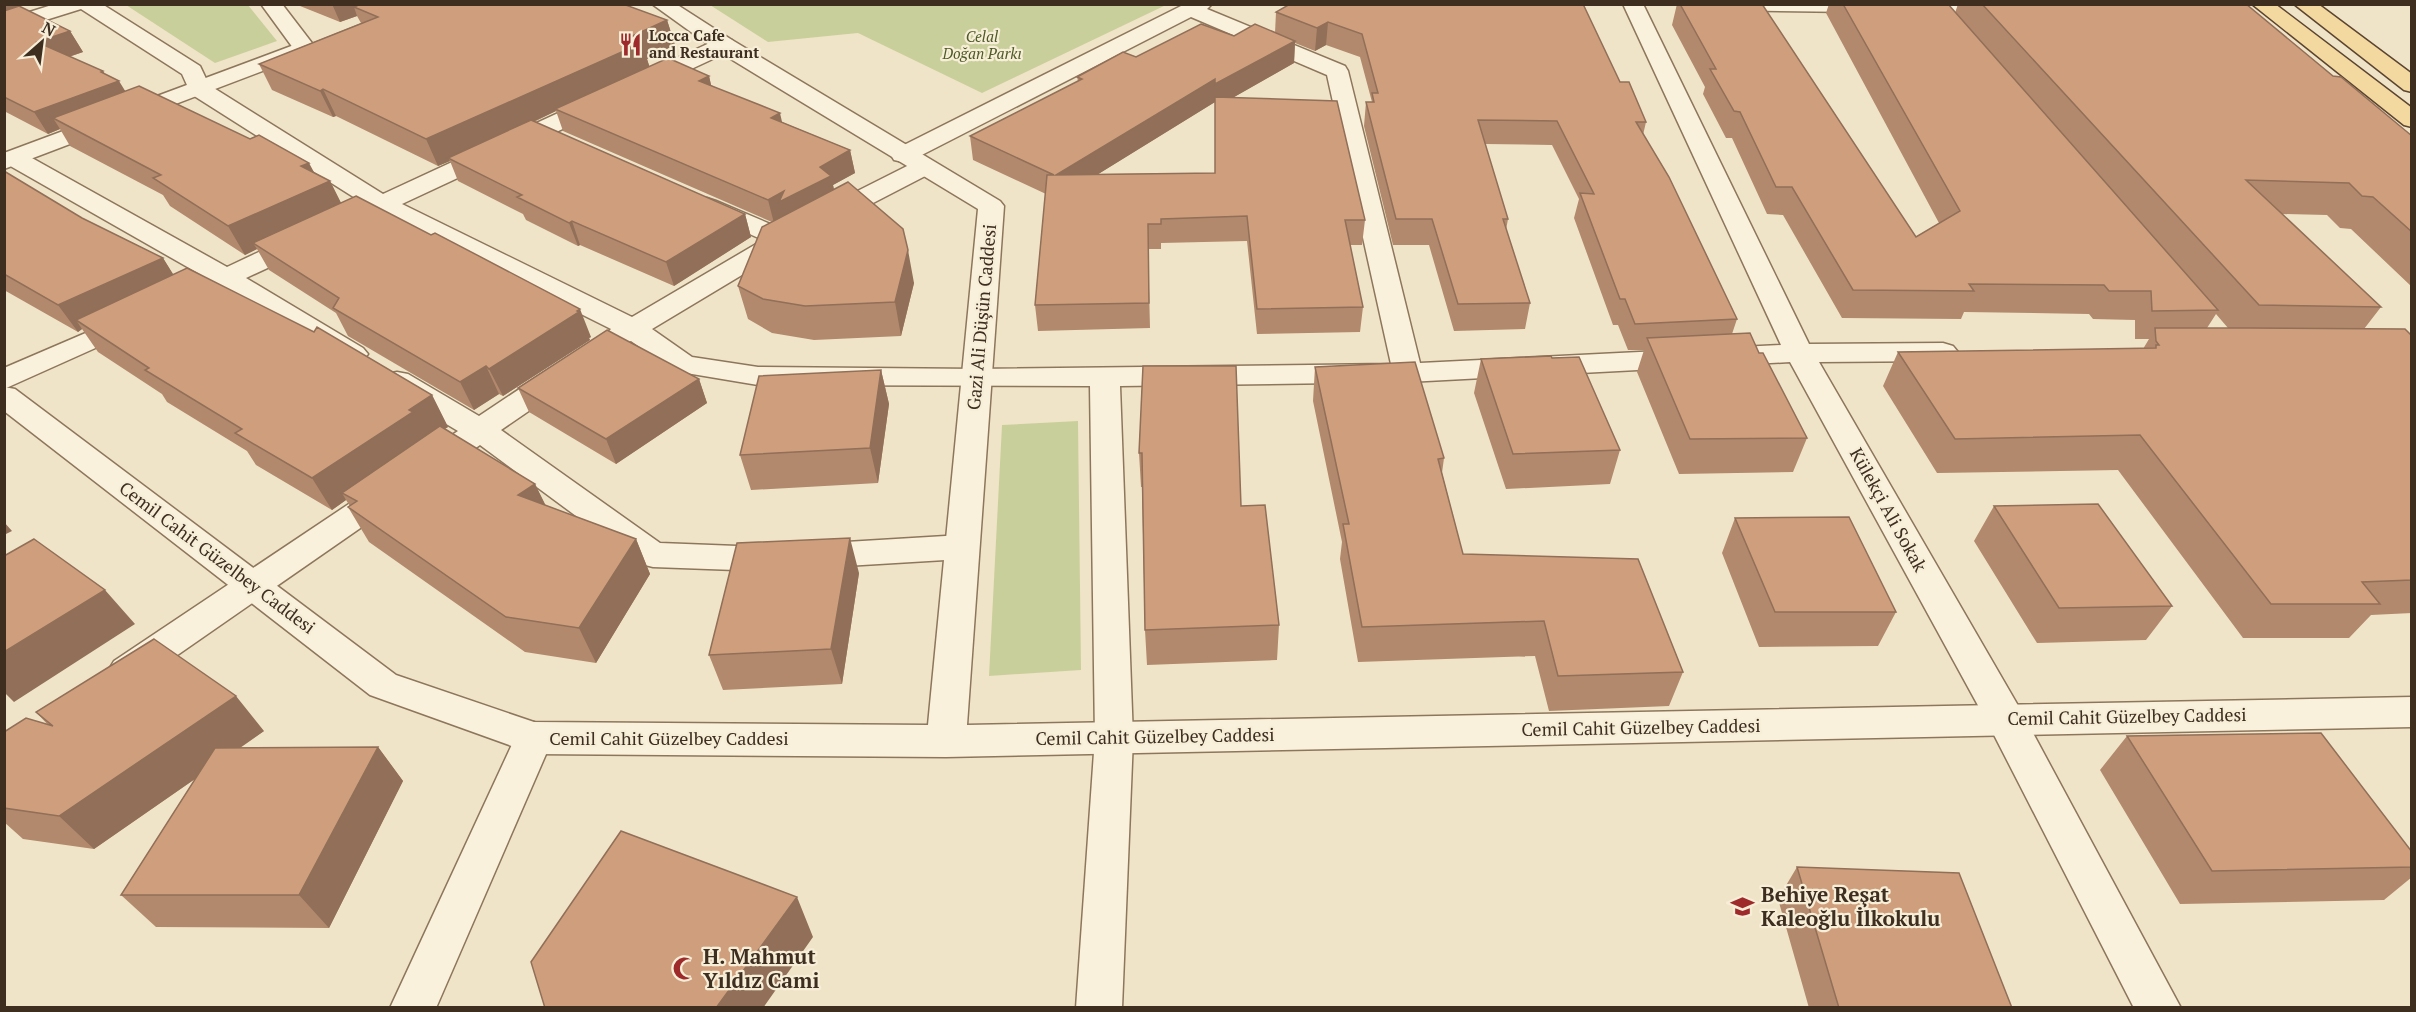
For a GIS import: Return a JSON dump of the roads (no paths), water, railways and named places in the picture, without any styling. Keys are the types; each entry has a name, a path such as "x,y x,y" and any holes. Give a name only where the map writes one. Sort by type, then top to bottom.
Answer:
{"main road":[{"path":"2304,4 2412,84"},
{"path":"2259,8 2412,120"}],"street":[{"path":"4,27 77,4"},
{"path":"87,4 192,70 199,89 381,204 632,327 684,365 748,375 977,378 1408,373 1799,353 1966,352"},
{"path":"271,4 304,47"},
{"name":"Gazi Ali Düşün Caddesi","path":"662,4 724,45 991,206 946,741"},
{"name":"Külekçi Ali Sokak","path":"1633,4 1799,353 2006,720 2158,1008"},
{"path":"1715,4 2026,8"},
{"path":"1932,6 1956,34"},
{"path":"104,687 478,429 632,327 913,161 1197,7 1337,71 1408,373"},
{"path":"9,160 326,39"},
{"path":"183,297 724,45"},
{"path":"539,131 571,145"},
{"path":"9,160 225,277 478,429 653,555 763,559 962,547"},
{"path":"687,197 783,239"},
{"path":"4,380 151,312"},
{"path":"1099,1008 1114,738 1105,376"},
{"name":"Cemil Cahit Güzelbey Caddesi","path":"4,396 383,685 534,738 946,741 2412,712"},
{"path":"413,1008 534,738"}],"place":[{"name":"Locca Cafe and Restaurant","path":"631,45"},
{"name":"Behiye Reşat Kaleoğlu İlkokulu","path":"1743,907"},
{"name":"H. Mahmut Yıldız Cami","path":"685,969"}],"park label":[{"name":"Celal Doğan Parkı","path":"982,46"}]}
